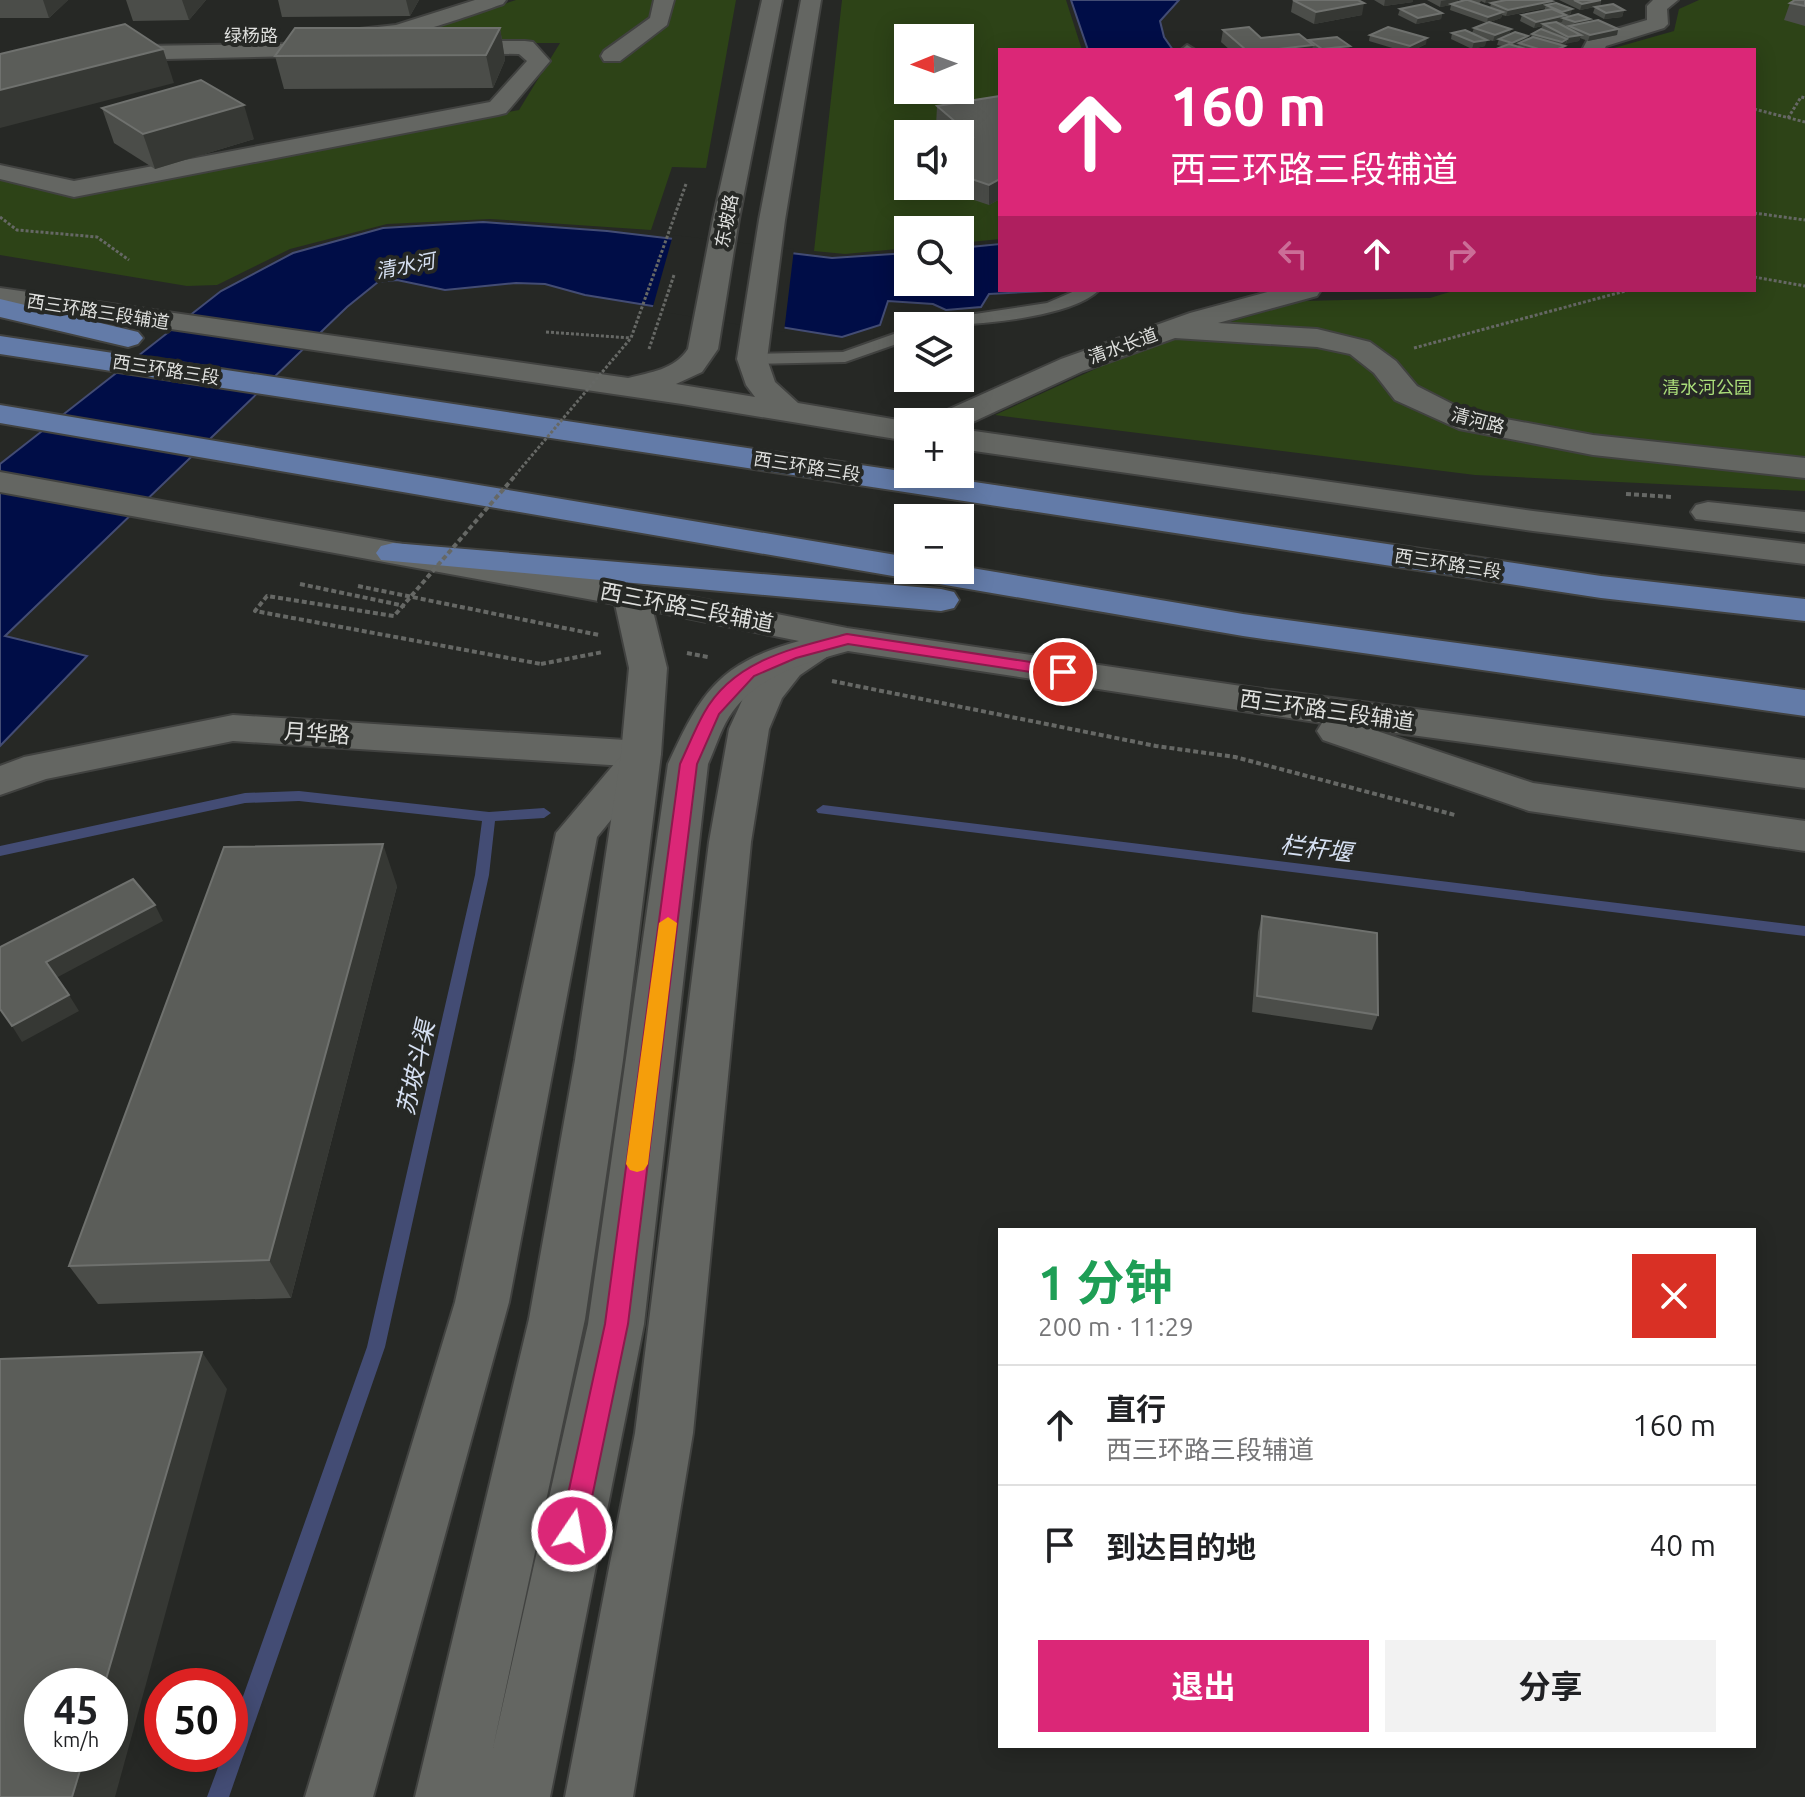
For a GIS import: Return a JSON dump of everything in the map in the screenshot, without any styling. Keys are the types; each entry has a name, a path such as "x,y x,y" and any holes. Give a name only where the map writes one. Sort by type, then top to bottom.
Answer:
{"highway":[{"path":"0,308 148,331 292,378"},
{"name":"西三环路三段","path":"0,345 112,362 292,378 533,426 1585,585 1805,610"},
{"path":"0,414 894,566"},
{"path":"393,553 1243,625"},
{"path":"974,579 1243,625 1805,703"}],"main road":[{"name":"绿杨路","path":"47,38 361,36 398,31 496,0"},
{"path":"612,56 660,21 664,0"},
{"name":"东坡路","path":"703,349 726,219 772,0"},
{"name":"东坡路","path":"754,351 772,220 811,0"},
{"path":"1594,48 1597,42 1657,24 1657,6 1668,0"},
{"path":"0,70 75,54 525,47 539,61 498,108 74,189 0,172"},
{"name":"清水长道","path":"974,410 1072,365 1173,329 1300,292"},
{"name":"西三环路三段辅道","path":"0,296 148,331 326,346 787,410 894,429"},
{"name":"清河路","path":"1173,329 1317,338 1360,348 1385,367 1406,393 1459,420 1593,445 1805,468"},
{"path":"620,387 665,379 685,371 698,361 703,349 754,351 761,385 787,410"},
{"path":"974,441 1351,496 1805,554"},
{"name":"西三环路三段辅道","path":"0,482 393,553 637,620 802,656 1248,700 1805,774"},
{"path":"1351,496 1566,498 1805,522"},
{"path":"449,1797 557,1319 599,1060 641,757 648,668 637,620"},
{"path":"516,1797 616,1324 688,764 712,712 748,672 802,656"},
{"path":"599,1797 664,1433 730,842 749,729 764,694 802,656"},
{"path":"1248,700 1529,797 1805,836"},
{"name":"月华路","path":"0,781 38,767 233,728 641,757"},
{"path":"339,1797 482,1302 577,833 641,757"}],"lane":[{"path":"974,319 1051,307 1086,292"},
{"path":"754,351 845,357 894,339"}],"path":[{"path":"1788,118 1801,97 1805,98"},
{"path":"1756,110 1805,122"},
{"path":"637,620 541,664 255,611 267,596 394,616 405,606 631,338 686,184"},
{"path":"1756,213 1805,220"},
{"path":"0,217 17,230 97,237 129,260"},
{"path":"1756,277 1805,286"},
{"path":"1374,358 1622,292"},
{"path":"546,332 631,338"},
{"path":"300,584 405,606"},
{"path":"349,584 637,620 802,656 1156,746 1235,757 1467,818"}],"green space":[{"path":"516,0 736,0 706,168 672,167 651,230 490,219 387,224 290,249 217,285 187,286 0,255 0,180 72,195 519,110 560,43 381,43"},
{"path":"842,0 1066,0 1081,48 998,48 998,239 974,242 974,216 894,216 894,249 845,254 814,251"},
{"name":"清水河公园","path":"1699,0 1805,0 1805,491 1475,475 995,415 1141,348 1302,301 1430,298 1450,292 1756,292 1756,48 1614,48 1674,31 1679,9"}],"water":[{"path":"1071,0 1179,0 1160,21 1164,37 1172,48 1087,48"},
{"name":"清水河","path":"483,222 607,231 832,258 894,254 894,296 974,296 974,247 998,244 998,292 1028,292 989,294 981,307 946,310 933,304 888,301 880,325 842,337 585,295 545,284 516,283 445,290 397,280 378,282 347,307 5,636 87,656 0,746 0,464 221,291 293,253 383,228"}],"pier":[{"path":"673,235 794,249 784,332 652,310"}],"building":[{"path":"1293,0 1358,0 1364,3 1316,12"},
{"path":"1465,0 1503,12 1488,17 1451,4"},
{"path":"1506,0 1552,1 1508,10 1491,3"},
{"path":"1574,0 1601,0 1582,4"},
{"path":"1805,0 1805,6 1790,3"},
{"path":"1556,3 1572,9 1562,12 1546,5"},
{"path":"1424,4 1442,13 1418,18 1400,9"},
{"path":"1613,4 1624,10 1606,13 1595,7"},
{"path":"1552,9 1566,15 1536,22 1522,15"},
{"path":"1578,14 1590,19 1575,22 1563,18"},
{"path":"1598,20 1618,29 1590,35 1569,26"},
{"path":"1489,22 1511,29 1495,35 1474,28"},
{"path":"1556,22 1581,35 1568,37 1543,24"},
{"path":"125,24 163,49 0,90 0,54"},
{"path":"1249,27 1261,38 1299,34 1313,45 1244,48 1223,30"},
{"path":"1388,27 1427,38 1410,46 1370,35"},
{"path":"295,28 500,28 486,55 275,56"},
{"path":"1541,29 1567,39 1562,42 1532,34"},
{"path":"1465,30 1487,40 1474,42 1452,33"},
{"path":"1515,32 1528,36 1512,43 1499,39"},
{"path":"1337,37 1350,46 1321,48 1309,40"},
{"path":"1533,37 1565,46 1535,48 1519,43"},
{"path":"1509,44 1522,48 1499,48"},
{"path":"201,80 244,105 143,134 102,108"},
{"path":"998,96 998,180 989,185 974,180 974,120 953,120 937,106 974,104 974,100"},
{"path":"383,844 269,1260 69,1266 224,847"},
{"path":"133,879 155,905 46,962 69,995 12,1026 0,1009 0,947"},
{"path":"1262,916 1377,933 1378,1015 1257,996"},
{"path":"202,1352 109,1668 24,1668 24,1772 80,1772 72,1797 0,1797 0,1359"}],"waterway":[{"name":"苏坡斗渠","path":"0,851 245,798 299,796 489,817"},
{"name":"栏杆堰","path":"823,810 1805,931"},
{"name":"栏杆堰","path":"489,817 544,813"},
{"name":"苏坡斗渠","path":"218,1797 376,1347 482,875 489,817"}],"slow traffic":[{"path":"637,1164 668,923"}],"route":[{"path":"572,1531 616,1324 688,764 712,712 748,672 791,655 847,639 1063,672"}]}
